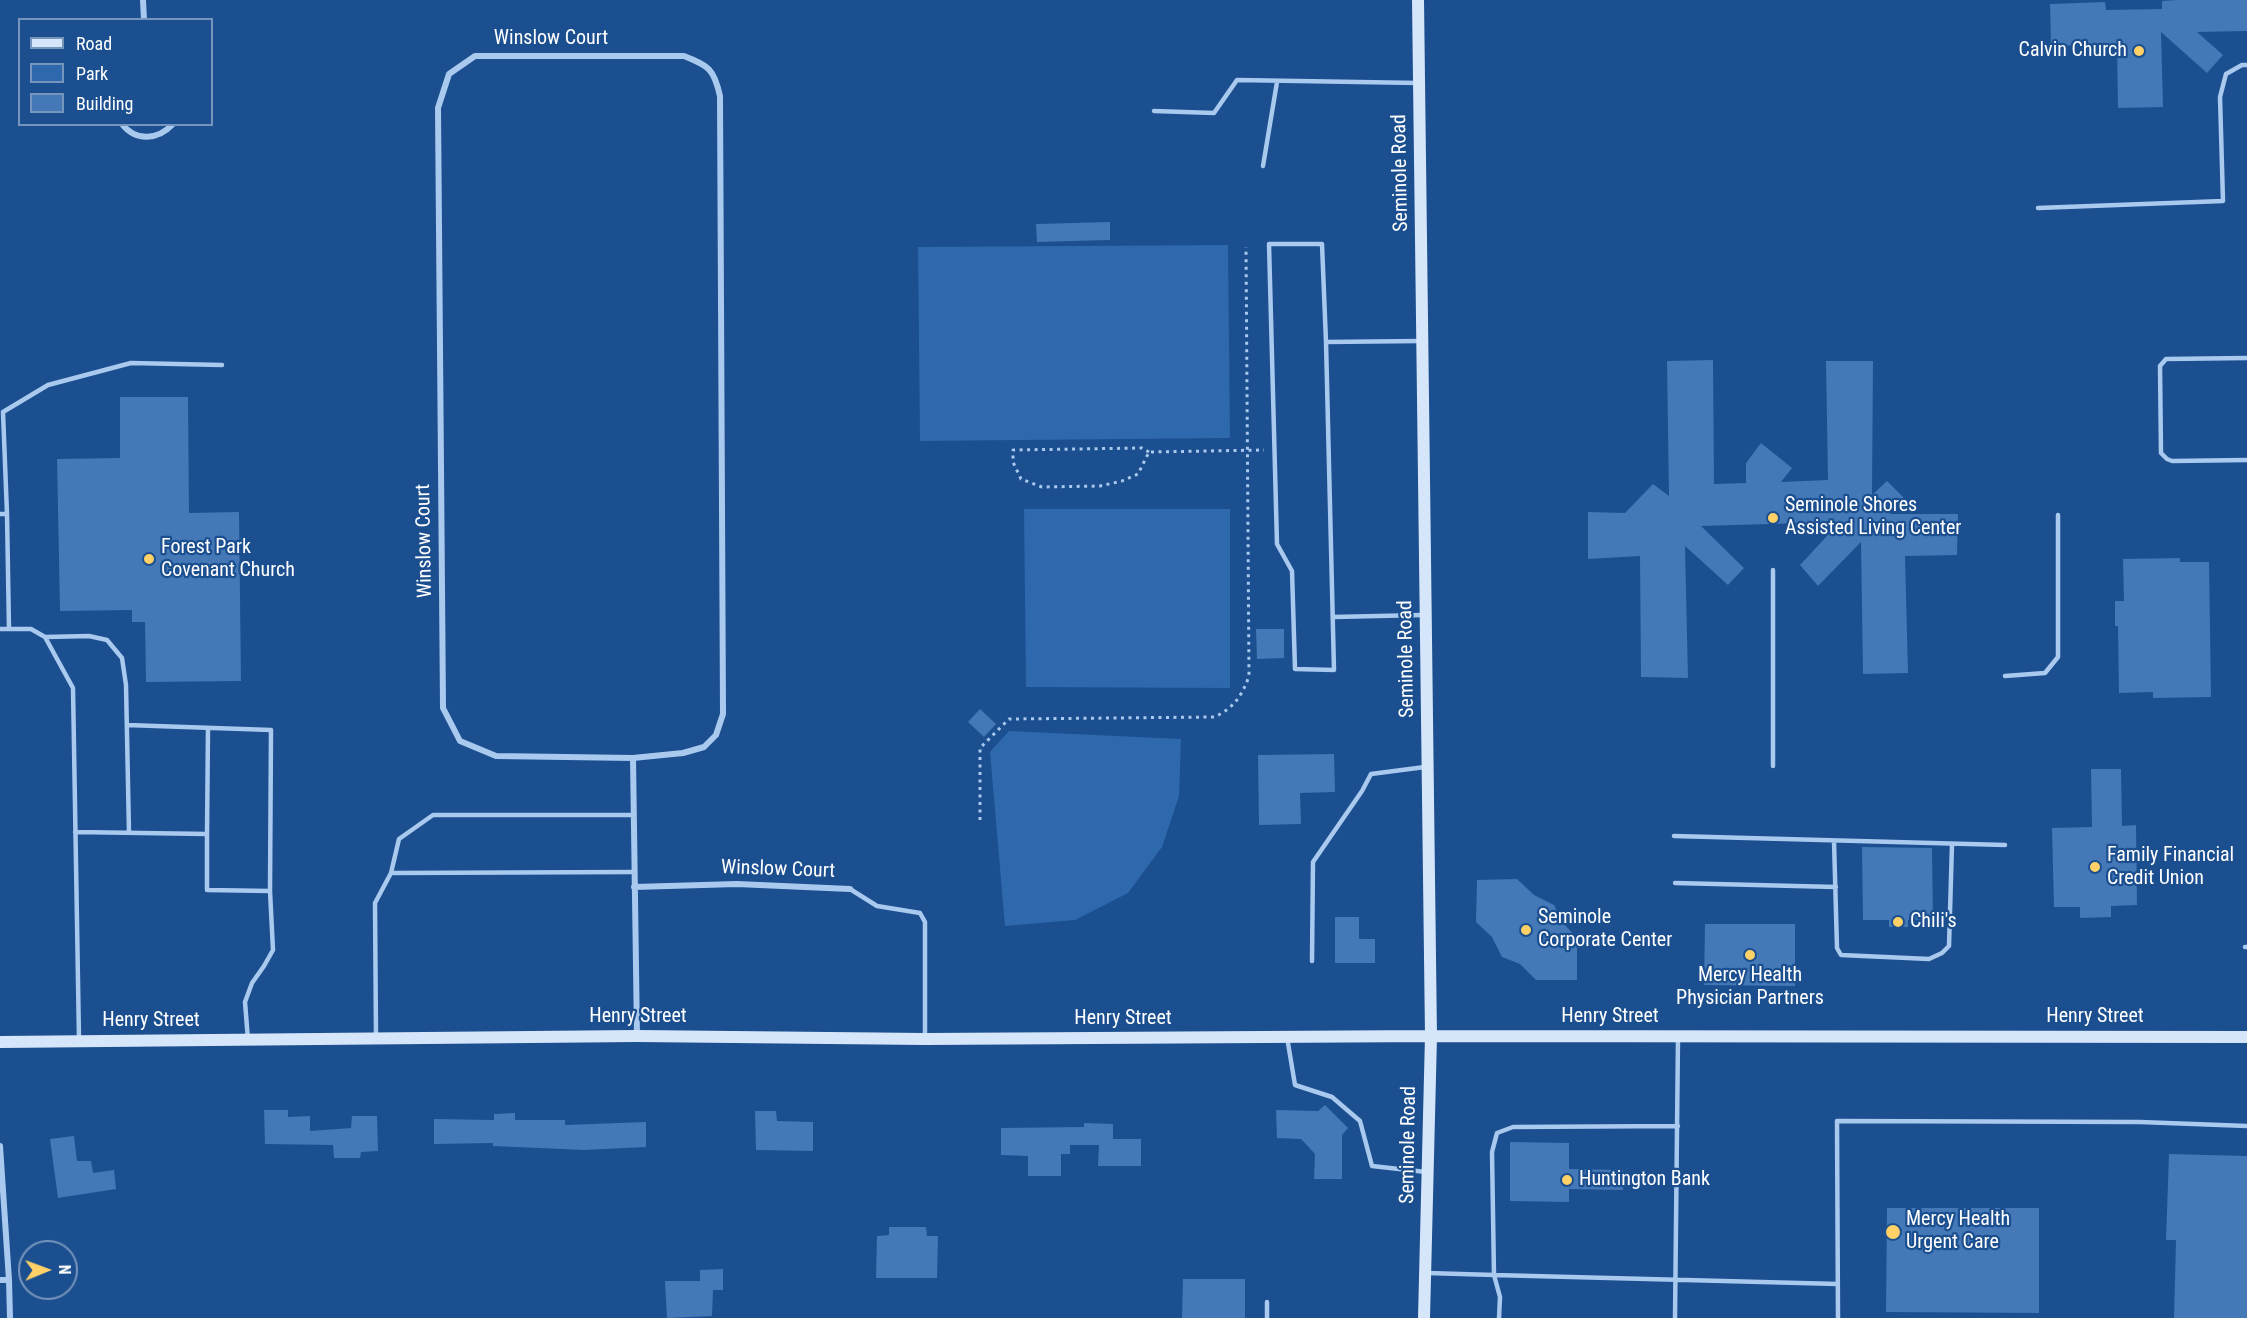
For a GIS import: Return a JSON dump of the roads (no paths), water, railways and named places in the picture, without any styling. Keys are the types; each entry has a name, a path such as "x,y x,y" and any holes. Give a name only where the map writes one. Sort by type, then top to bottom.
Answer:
{"street":[{"path":"142,0 144,18"},
{"name":"Seminole Road","path":"1418,0 1431,1036 1424,1318"},
{"name":"Winslow Court","path":"475,56 684,56 702,63 715,76 720,96 723,714 716,735 704,747 683,753 633,758 496,756 460,741 443,708 438,108 450,74 475,56"},
{"path":"124,126 136,136 147,138 157,136 171,126"},
{"path":"633,758 637,1036"},
{"name":"Winslow Court","path":"634,886 737,884 850,889"},
{"name":"Henry Street","path":"0,1042 637,1036 925,1039 1431,1036 2247,1037"},
{"path":"0,1146 10,1318"},
{"path":"0,1280 9,1280"}],"lane":[{"path":"2038,208 2223,201 2220,97 2226,74 2242,65 2247,65"},
{"path":"1154,111 1214,113 1237,80 1419,83"},
{"path":"1263,166 1277,82"},
{"path":"1269,244 1322,244 1326,342 1334,670 1295,669 1292,571 1277,544 1269,244"},
{"path":"1326,342 1423,341"},
{"path":"2247,358 2166,359 2160,366 2161,453 2163,457 2172,461 2247,460"},
{"path":"9,629 3,412 48,385 131,363 222,365"},
{"path":"0,514 7,514"},
{"path":"2005,676 2045,673 2058,657 2058,515"},
{"path":"1773,570 1773,766"},
{"path":"1333,617 1426,615"},
{"path":"0,629 31,629 45,638 73,688 79,1041"},
{"path":"45,638 89,636 106,640 122,658 126,685 129,833"},
{"path":"127,725 271,730 270,891 273,950 252,982 245,1002 248,1040"},
{"path":"208,728 207,890 270,891"},
{"path":"1312,961 1313,862 1362,791 1371,774 1428,767"},
{"path":"376,1038 375,903 391,873 399,839 433,815 633,815"},
{"path":"75,832 207,834"},
{"path":"1674,836 2005,846"},
{"path":"1834,841 1837,948 1841,955 1929,959 1942,953 1949,946 1952,844"},
{"path":"391,873 634,872"},
{"path":"1675,883 1836,887"},
{"path":"850,889 878,906 920,913 925,922 925,1039"},
{"path":"1287,1037 1295,1085 1332,1097 1360,1120 1372,1166 1428,1172"},
{"path":"1675,1318 1678,1037"},
{"path":"1838,1318 1837,1122 2140,1122 2247,1126"},
{"path":"1499,1318 1500,1297 1494,1275 1492,1152 1497,1133 1513,1127 1678,1126"},
{"path":"1425,1273 1677,1282 1838,1284"},
{"path":"1267,1302 1267,1318"}],"place":[{"name":"Calvin Church","path":"2139,51"},
{"name":"Seminole Shores Assisted Living Center","path":"1773,518"},
{"name":"Forest Park Covenant Church","path":"149,559"},
{"name":"Family Financial Credit Union","path":"2095,867"},
{"name":"Chili's","path":"1898,922"},
{"name":"Seminole Corporate Center","path":"1526,930"},
{"name":"Mercy Health Physician Partners","path":"1750,955"},
{"name":"Huntington Bank","path":"1567,1180"},
{"name":"Mercy Health Urgent Care","path":"1893,1232"}]}
